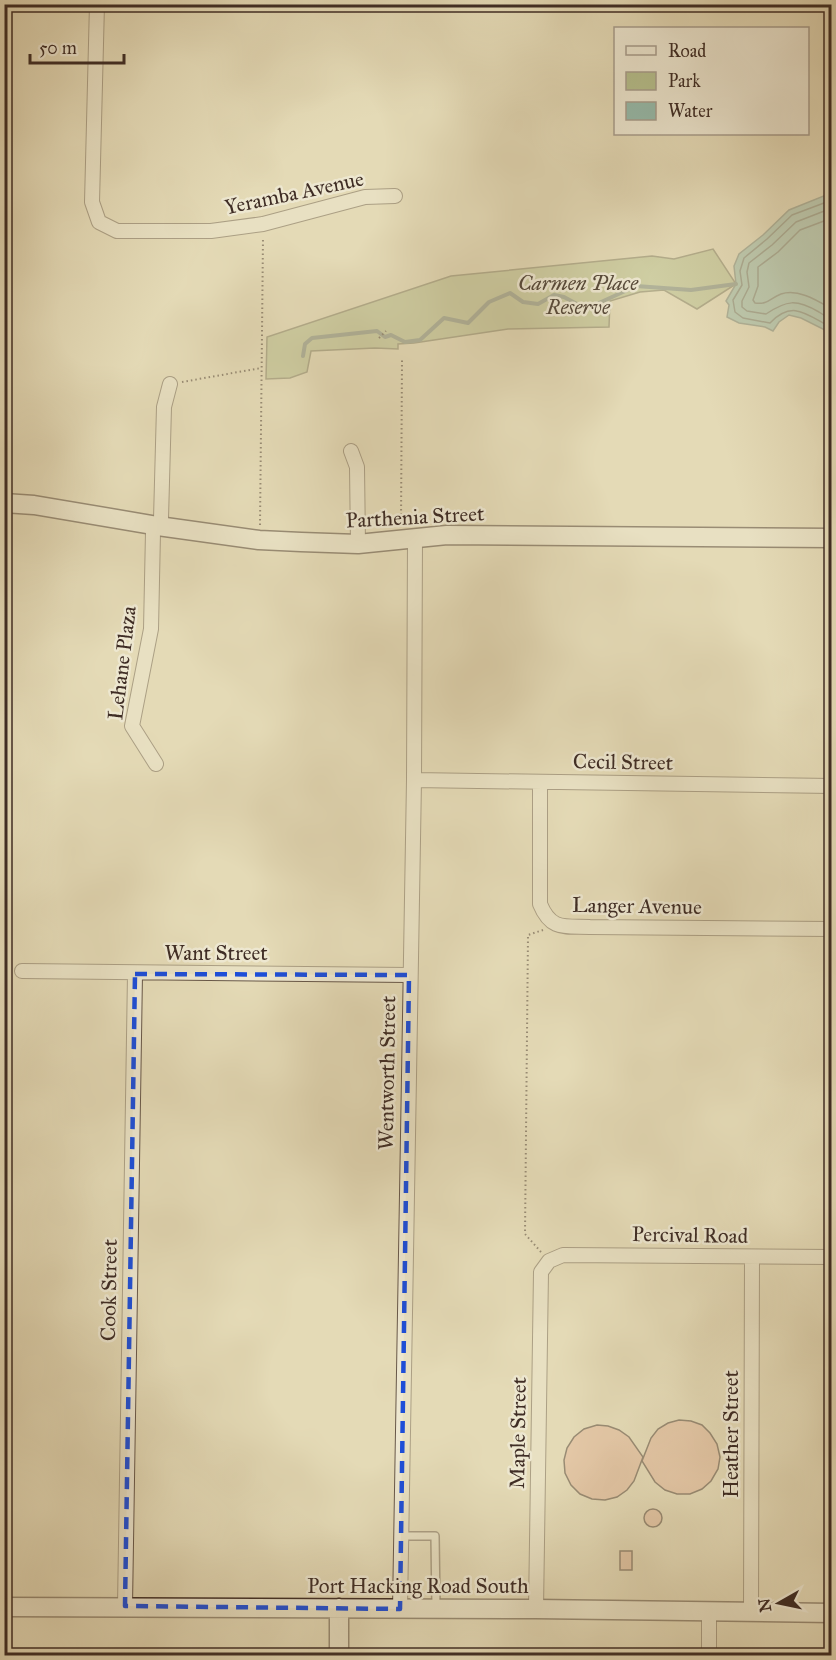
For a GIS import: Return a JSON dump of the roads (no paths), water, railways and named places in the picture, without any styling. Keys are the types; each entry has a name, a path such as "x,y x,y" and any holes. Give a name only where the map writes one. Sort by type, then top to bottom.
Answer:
{"street":[{"name":"Yeramba Avenue","path":"97,4 93,202 99,222 117,231 211,231 263,224 365,197 395,196"},
{"name":"Lehane Plaza","path":"156,764 132,726 151,629 153,532 161,519 164,407 170,384"},
{"path":"351,451 357,467 358,544"},
{"name":"Parthenia Street","path":"4,503 34,505 259,540 358,544 447,535 831,538"},
{"name":"Wentworth Street","path":"400,1609 414,780 408,538"},
{"name":"Cecil Street","path":"414,780 831,786"},
{"name":"Langer Avenue","path":"540,782 540,904 545,918 558,925 831,929"},
{"name":"Want Street","path":"22,971 135,974 410,975"},
{"name":"Cook Street","path":"125,1606 135,974"},
{"name":"Percival Road","path":"549,1261 562,1255 831,1257"},
{"name":"Heather Street","path":"751,1612 752,1257"},
{"name":"Maple Street","path":"536,1609 541,1272 549,1261"},
{"name":"Port Hacking Road South","path":"4,1607 125,1606 831,1613"},
{"path":"339,1608 339,1656"},
{"path":"709,1612 709,1656"}],"lane":[{"path":"401,1536 435,1536 436,1610"}],"water":[{"path":"831,193 831,340 828,339 827,331 801,318 789,315 779,322 773,331 765,327 739,323 727,317 729,305 726,301 736,284 734,266 739,254 789,210"}],"waterway":[{"path":"303,356 305,344 312,338 377,331 385,337 391,335 405,342 420,340 444,318 468,323 489,302 510,293 523,302 538,304 554,295 564,297 586,309 636,286 691,290 736,284"}],"park label":[{"name":"Carmen Place Reserve","path":"578,295"}]}
